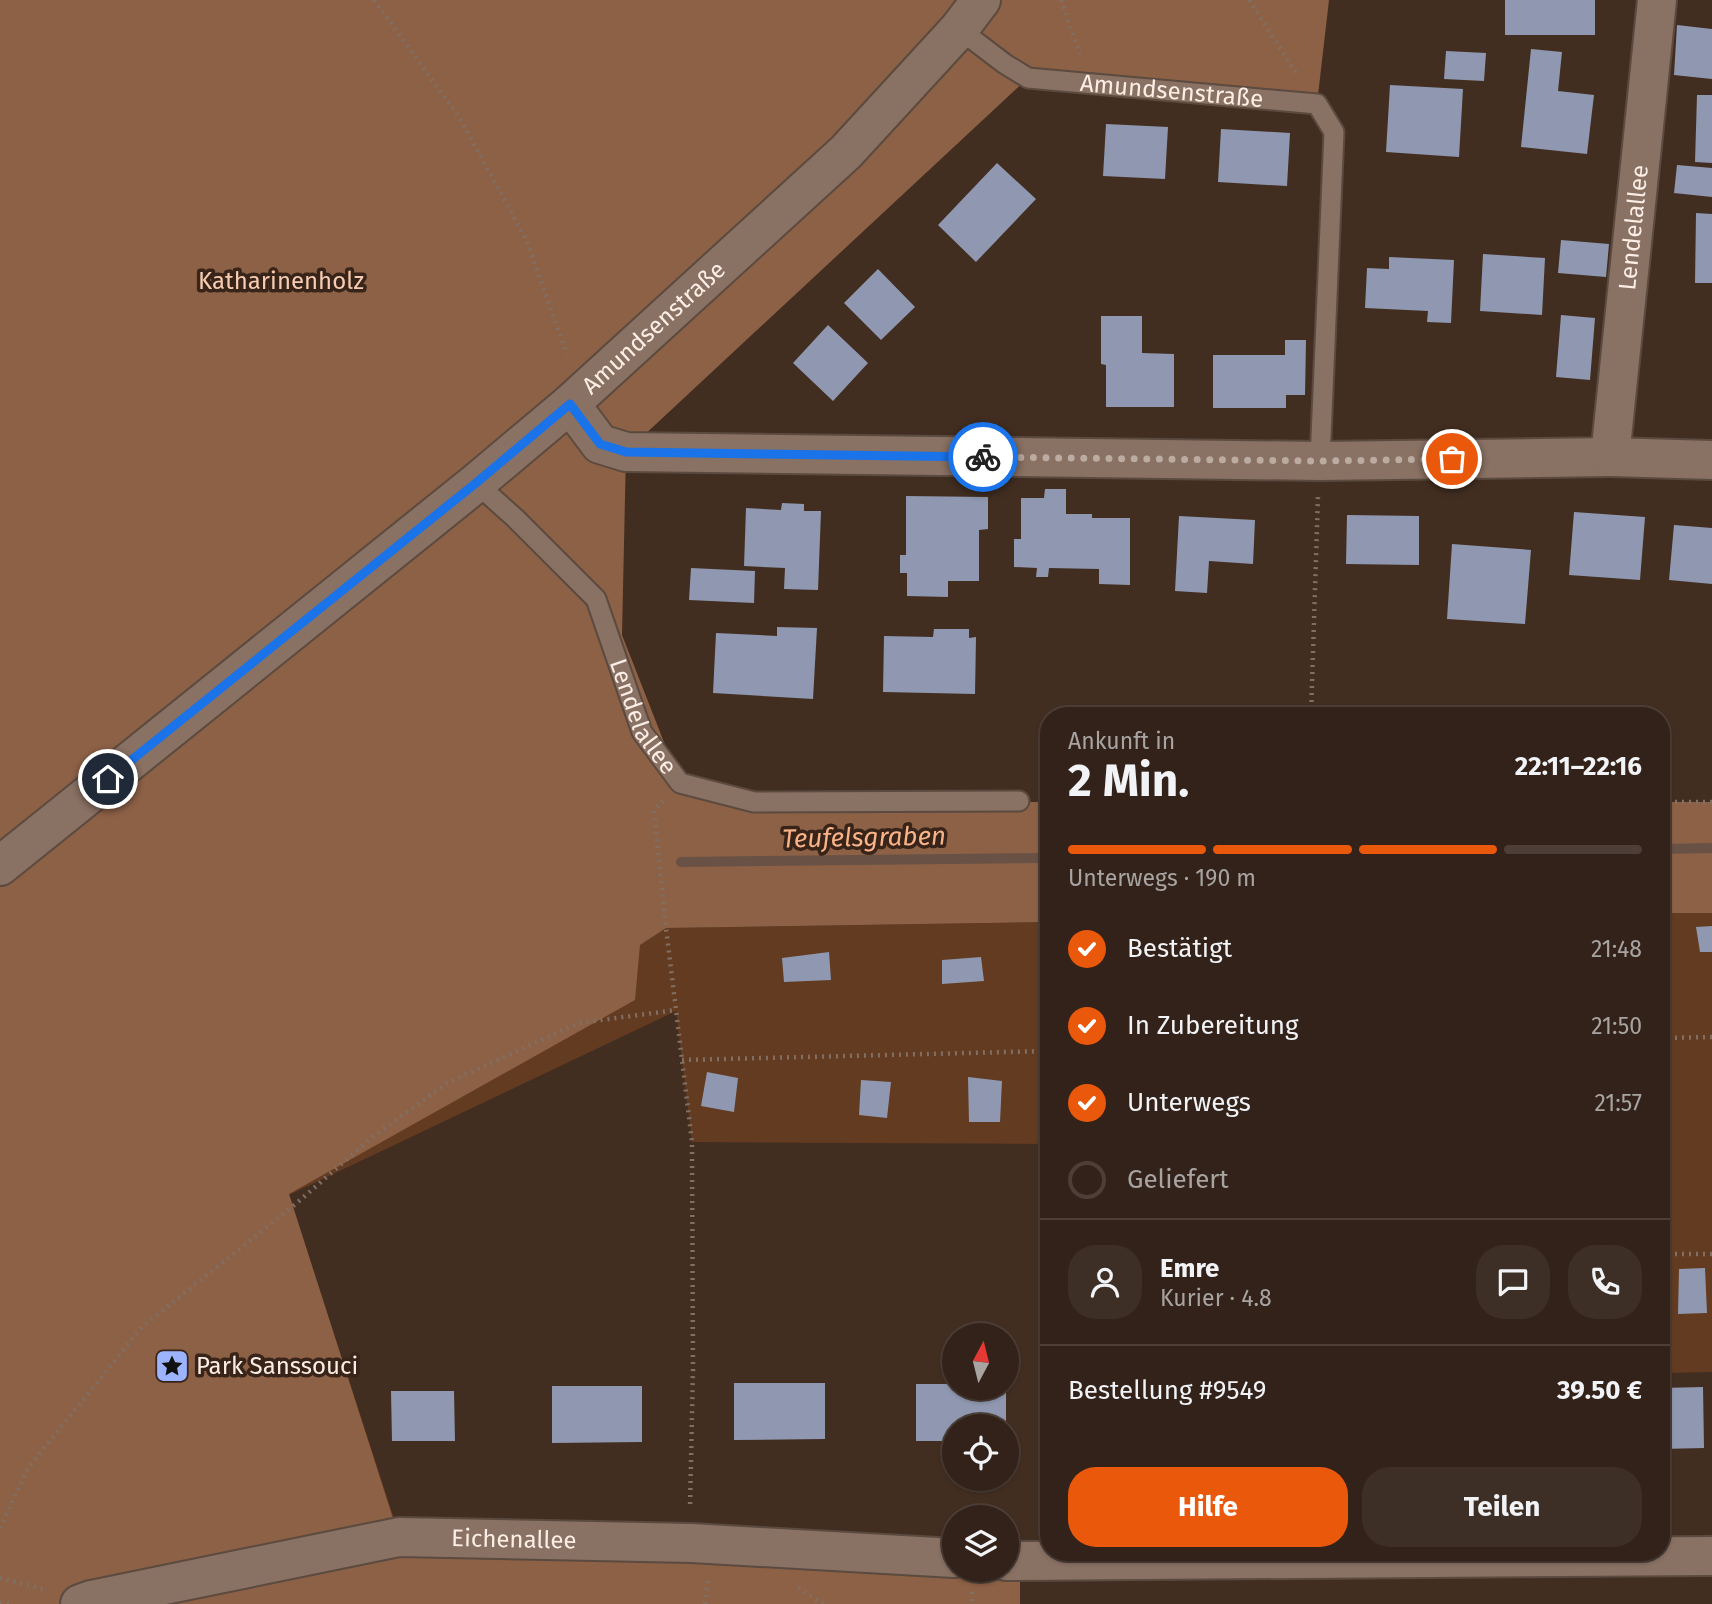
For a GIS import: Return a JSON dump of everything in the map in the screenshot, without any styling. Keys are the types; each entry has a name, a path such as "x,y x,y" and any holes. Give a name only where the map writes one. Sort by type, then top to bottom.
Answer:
{"street":[{"name":"Lendelallee","path":"1610,457 1657,0"},
{"name":"Amundsenstraße","path":"0,866 476,483 577,397 846,152 970,14"},
{"path":"577,397 600,444 626,452 1320,461 1610,457 1712,460"},
{"name":"Eichenallee","path":"80,1604 399,1537 691,1543 942,1557"},
{"path":"1670,1556 1712,1556"},
{"path":"1019,1561 1040,1561"}],"lane":[{"name":"Amundsenstraße","path":"970,14 1005,64 1028,78 1317,104"},
{"path":"1317,104 1334,132 1320,461"},
{"name":"Lendelallee","path":"476,483 596,599 642,732 680,783 754,802 1018,801"}],"path":[{"path":"374,0 459,117 527,241 567,356 577,397"},
{"path":"1061,0 1091,84"},
{"path":"1249,0 1317,104"},
{"path":"1311,707 1320,461"},
{"path":"1670,802 1712,802"},
{"path":"654,810 692,1142 691,1543"},
{"path":"0,1528 28,1468 142,1327 298,1202 370,1139 446,1083 579,1023 676,1010"},
{"path":"1670,1038 1712,1037"},
{"path":"682,1060 1040,1051"},
{"path":"1670,1254 1712,1254"},
{"path":"0,1603 13,1604"}],"shaded area":[{"path":"1670,913 1712,913 1712,1372 1670,1373"},
{"name":"Park Sanssouci","path":"1040,922 1040,1144 692,1142 676,1011 289,1195 400,1537 942,1569 942,1582 1019,1582 1019,1561 1020,1604 0,1604 0,1017 666,928"}],"green space":[{"name":"Katharinenholz","path":"0,0 1329,0 1317,104 1028,78 626,452 622,635 680,783 754,802 1040,802 1040,922 666,928 640,945 635,1000 289,1194 399,1537 80,1604 0,1604"},
{"path":"1670,802 1712,802 1712,913 1670,913"},
{"path":"713,1544 942,1570 942,1582 1019,1582 1020,1576 1020,1604 135,1604 401,1549"}],"building":[{"path":"1505,0 1595,0 1595,35 1505,35"},
{"path":"1677,25 1712,29 1712,79 1674,75"},
{"path":"1531,49 1562,52 1558,91 1594,95 1587,154 1521,147"},
{"path":"1446,51 1486,53 1484,81 1444,79"},
{"path":"1390,85 1463,89 1459,157 1386,152"},
{"path":"1697,95 1712,95 1712,163 1695,162"},
{"path":"1106,124 1168,127 1165,179 1103,176"},
{"path":"1221,129 1290,133 1287,186 1218,182"},
{"path":"997,163 1036,199 976,262 938,225"},
{"path":"1677,165 1712,168 1712,197 1674,193"},
{"path":"1696,213 1712,214 1712,283 1695,283"},
{"path":"1561,240 1609,244 1606,277 1558,273"},
{"path":"1483,254 1545,258 1542,315 1480,311"},
{"path":"1389,257 1454,260 1451,323 1427,322 1428,311 1365,308 1367,268 1389,269"},
{"path":"878,269 915,307 881,340 844,303"},
{"path":"1561,315 1595,318 1590,380 1556,377"},
{"path":"1101,316 1142,316 1142,353 1174,354 1174,407 1106,407 1106,365 1101,364"},
{"path":"828,325 868,363 833,401 793,363"},
{"path":"1285,340 1306,340 1305,395 1286,395 1286,408 1213,408 1213,355 1285,355"},
{"path":"1045,489 1066,489 1066,514 1092,514 1092,518 1130,518 1130,585 1099,584 1099,569 1049,568 1048,577 1036,577 1037,568 1014,567 1014,539 1021,539 1021,498 1044,498"},
{"path":"906,496 988,497 988,529 979,530 979,581 948,581 948,597 907,596 907,573 900,573 900,555 906,555"},
{"path":"782,503 804,504 804,511 821,511 818,590 784,589 785,568 744,566 746,508 781,510"},
{"path":"1574,512 1645,517 1640,580 1569,575"},
{"path":"1347,515 1419,516 1419,565 1346,564"},
{"path":"1179,516 1255,520 1253,564 1209,561 1207,593 1175,591"},
{"path":"1674,525 1712,528 1712,584 1669,580"},
{"path":"1452,544 1531,550 1525,624 1447,619"},
{"path":"691,568 755,571 754,603 689,600"},
{"path":"777,627 817,628 813,699 713,693 716,633 777,636"},
{"path":"934,629 969,629 969,638 976,637 975,694 883,692 884,636 933,637"},
{"path":"1712,926 1712,952 1700,952 1696,927"},
{"path":"829,952 831,980 784,982 782,958"},
{"path":"981,957 984,981 942,984 942,960"},
{"path":"707,1072 738,1078 734,1112 701,1106"},
{"path":"968,1077 1002,1081 1000,1122 969,1122"},
{"path":"861,1080 891,1082 887,1118 859,1115"},
{"path":"1705,1268 1707,1313 1678,1314 1679,1269"},
{"path":"734,1383 825,1383 825,1439 734,1440"},
{"path":"916,1384 942,1384 942,1400 1006,1400 1006,1414 942,1414 942,1441 916,1441"},
{"path":"552,1386 642,1386 642,1442 552,1443"},
{"path":"1703,1387 1704,1448 1670,1449 1670,1388"},
{"path":"391,1391 454,1391 455,1441 392,1441"}],"waterway":[{"name":"Teufelsgraben","path":"1670,849 1712,848"},
{"name":"Teufelsgraben","path":"681,862 1040,858"}],"way so far":[{"path":"983,457 1320,461 1452,459"}],"place":[{"name":"Park Sanssouci","path":"172,1366"}],"route":[{"path":"108,779 570,404 600,444 626,452 983,457"}]}
